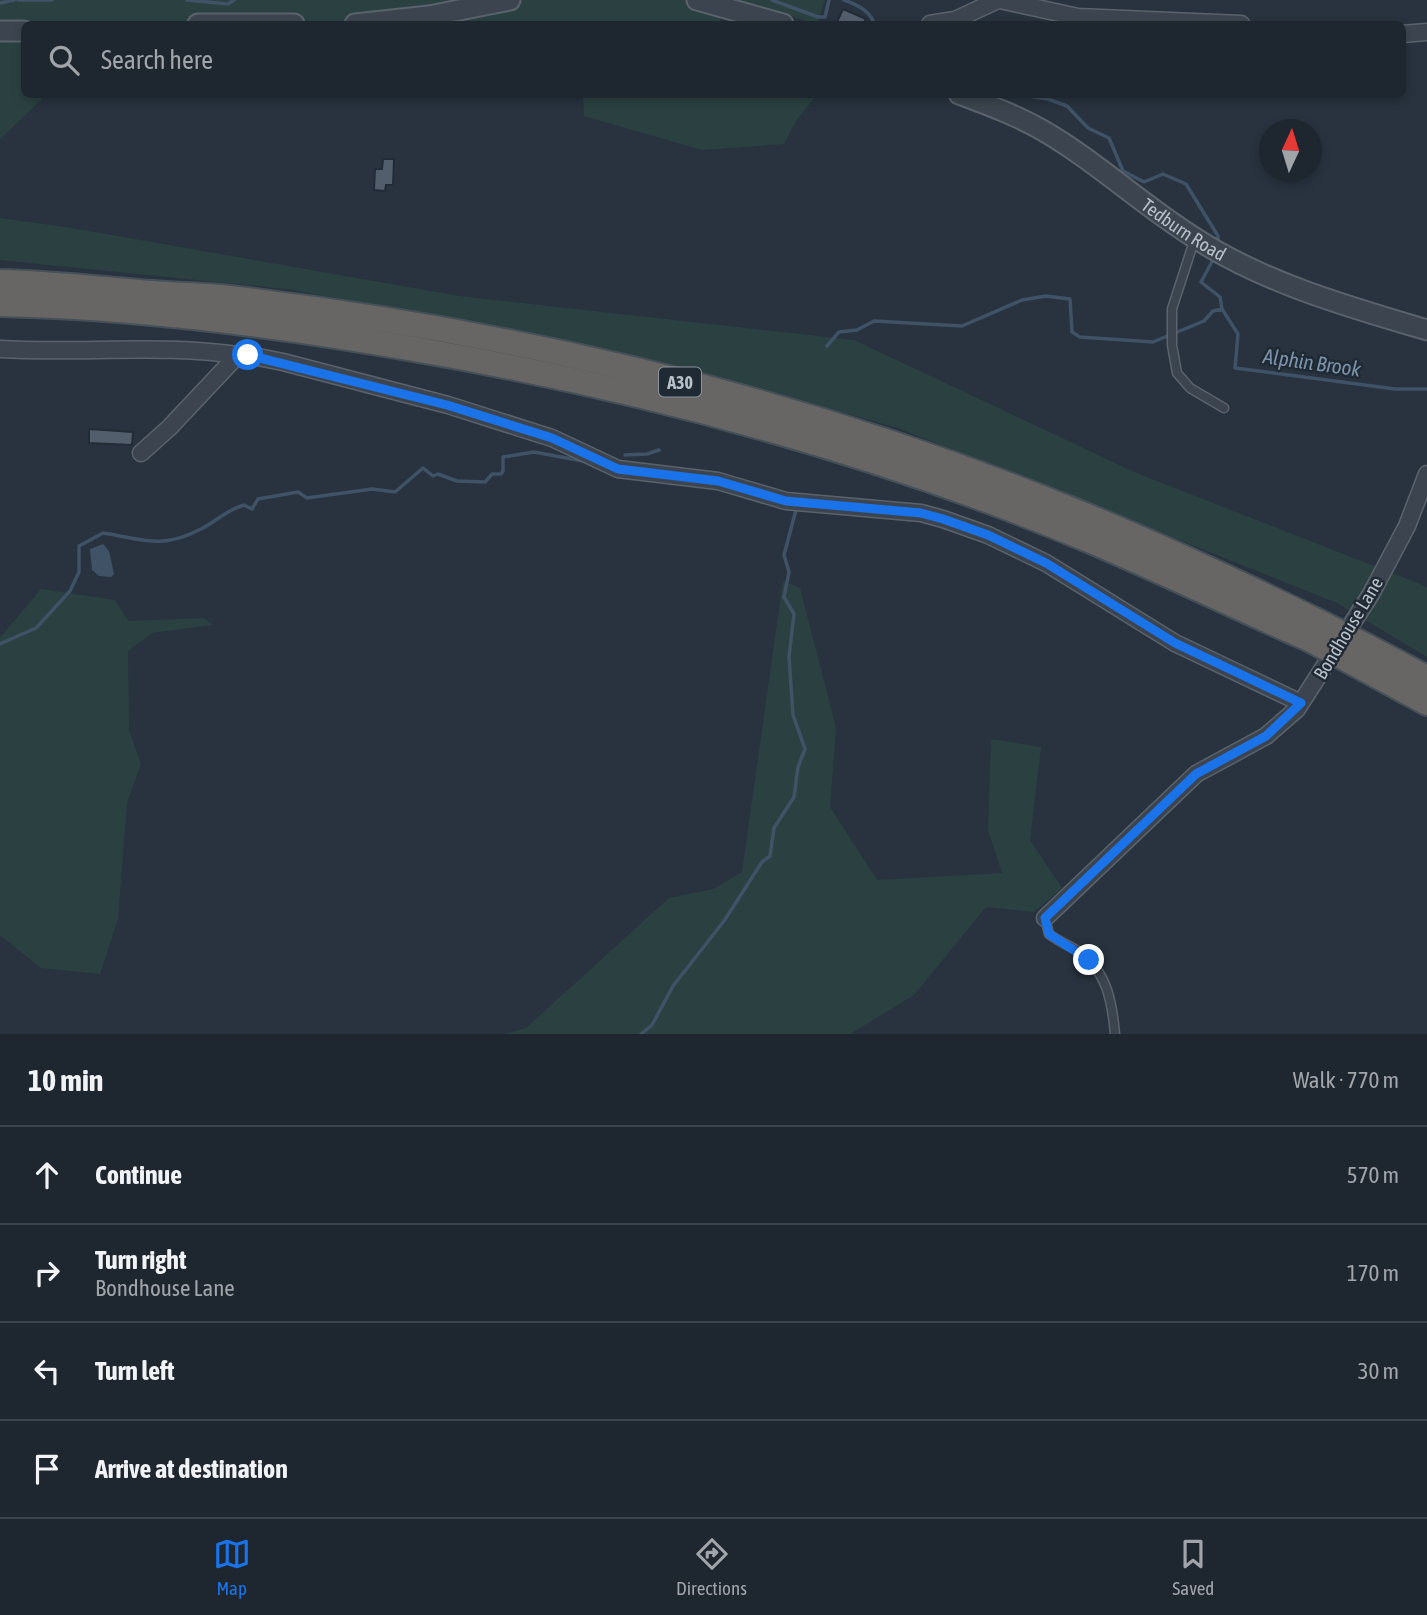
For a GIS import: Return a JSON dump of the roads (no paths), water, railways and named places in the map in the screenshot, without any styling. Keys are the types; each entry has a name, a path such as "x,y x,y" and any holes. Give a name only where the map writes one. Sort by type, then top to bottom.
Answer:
{"highway":[{"name":"A30","path":"0,282 216,297 322,310 477,336 692,385 823,422 1062,505 1190,559 1361,655 1427,703"},
{"name":"A30","path":"0,304 158,313 320,332 475,359 613,388 785,435 947,488 1316,631"},
{"name":"A30","path":"1361,655 1427,678"}],"street":[{"path":"383,21 429,16 510,0"},
{"path":"697,0 772,21"},
{"path":"949,21 999,0 1078,17 1171,21"},
{"path":"0,32 21,32"},
{"path":"1406,34 1427,32"},
{"name":"Tedburn Road","path":"970,98 1008,112 1043,131 1201,242 1226,255 1332,300 1427,330"},
{"path":"0,349 105,352 202,349 283,362 447,405 552,438 618,469 718,481 786,501 921,513 988,535 1046,563 1175,643 1301,703"},
{"path":"141,453 169,428 234,359 244,356"},
{"name":"Bondhouse Lane","path":"1045,918 1196,774 1266,736 1301,703 1371,594 1407,526 1427,474"}],"lane":[{"path":"1201,242 1172,309 1172,345 1177,373 1190,388 1224,408"},
{"path":"1045,918 1049,934 1076,950 1100,972 1107,987 1115,1034"}],"water":[{"path":"103,544 109,551 114,574 111,577 99,576 92,570 90,549"}],"waterway":[{"name":"Alphin Brook","path":"0,3 14,0"},
{"name":"Alphin Brook","path":"18,0 52,0"},
{"name":"Alphin Brook","path":"187,0 228,4 234,0"},
{"name":"Alphin Brook","path":"772,0 818,17 825,17 829,0"},
{"name":"Alphin Brook","path":"844,0 858,6 873,21"},
{"name":"Alphin Brook","path":"1042,98 1067,106 1088,128 1109,138 1123,171 1144,182 1163,174 1186,184 1218,236 1218,243"},
{"name":"Alphin Brook","path":"1214,258 1201,282 1220,297 1222,309 1238,334 1235,368 1395,389 1427,389"},
{"path":"827,346 839,332 857,330 874,321 962,326 1022,300 1046,296 1070,299 1072,332 1080,337 1153,342 1204,321 1213,311 1222,309"},
{"path":"625,455 647,454 659,450"},
{"path":"0,644 36,628 70,591 79,572 79,546 103,533 163,541 207,526 238,507 244,505 252,509 258,499 298,492 307,498 372,489 395,492 423,468 433,476 438,474 457,481 485,482 492,474 501,474 503,457 534,452 583,461"},
{"path":"641,1034 652,1025 673,986 724,921 762,862 770,856 774,828 794,797 798,767 805,749 793,715 789,657 794,614 784,597 789,572 784,555 796,510"}]}
